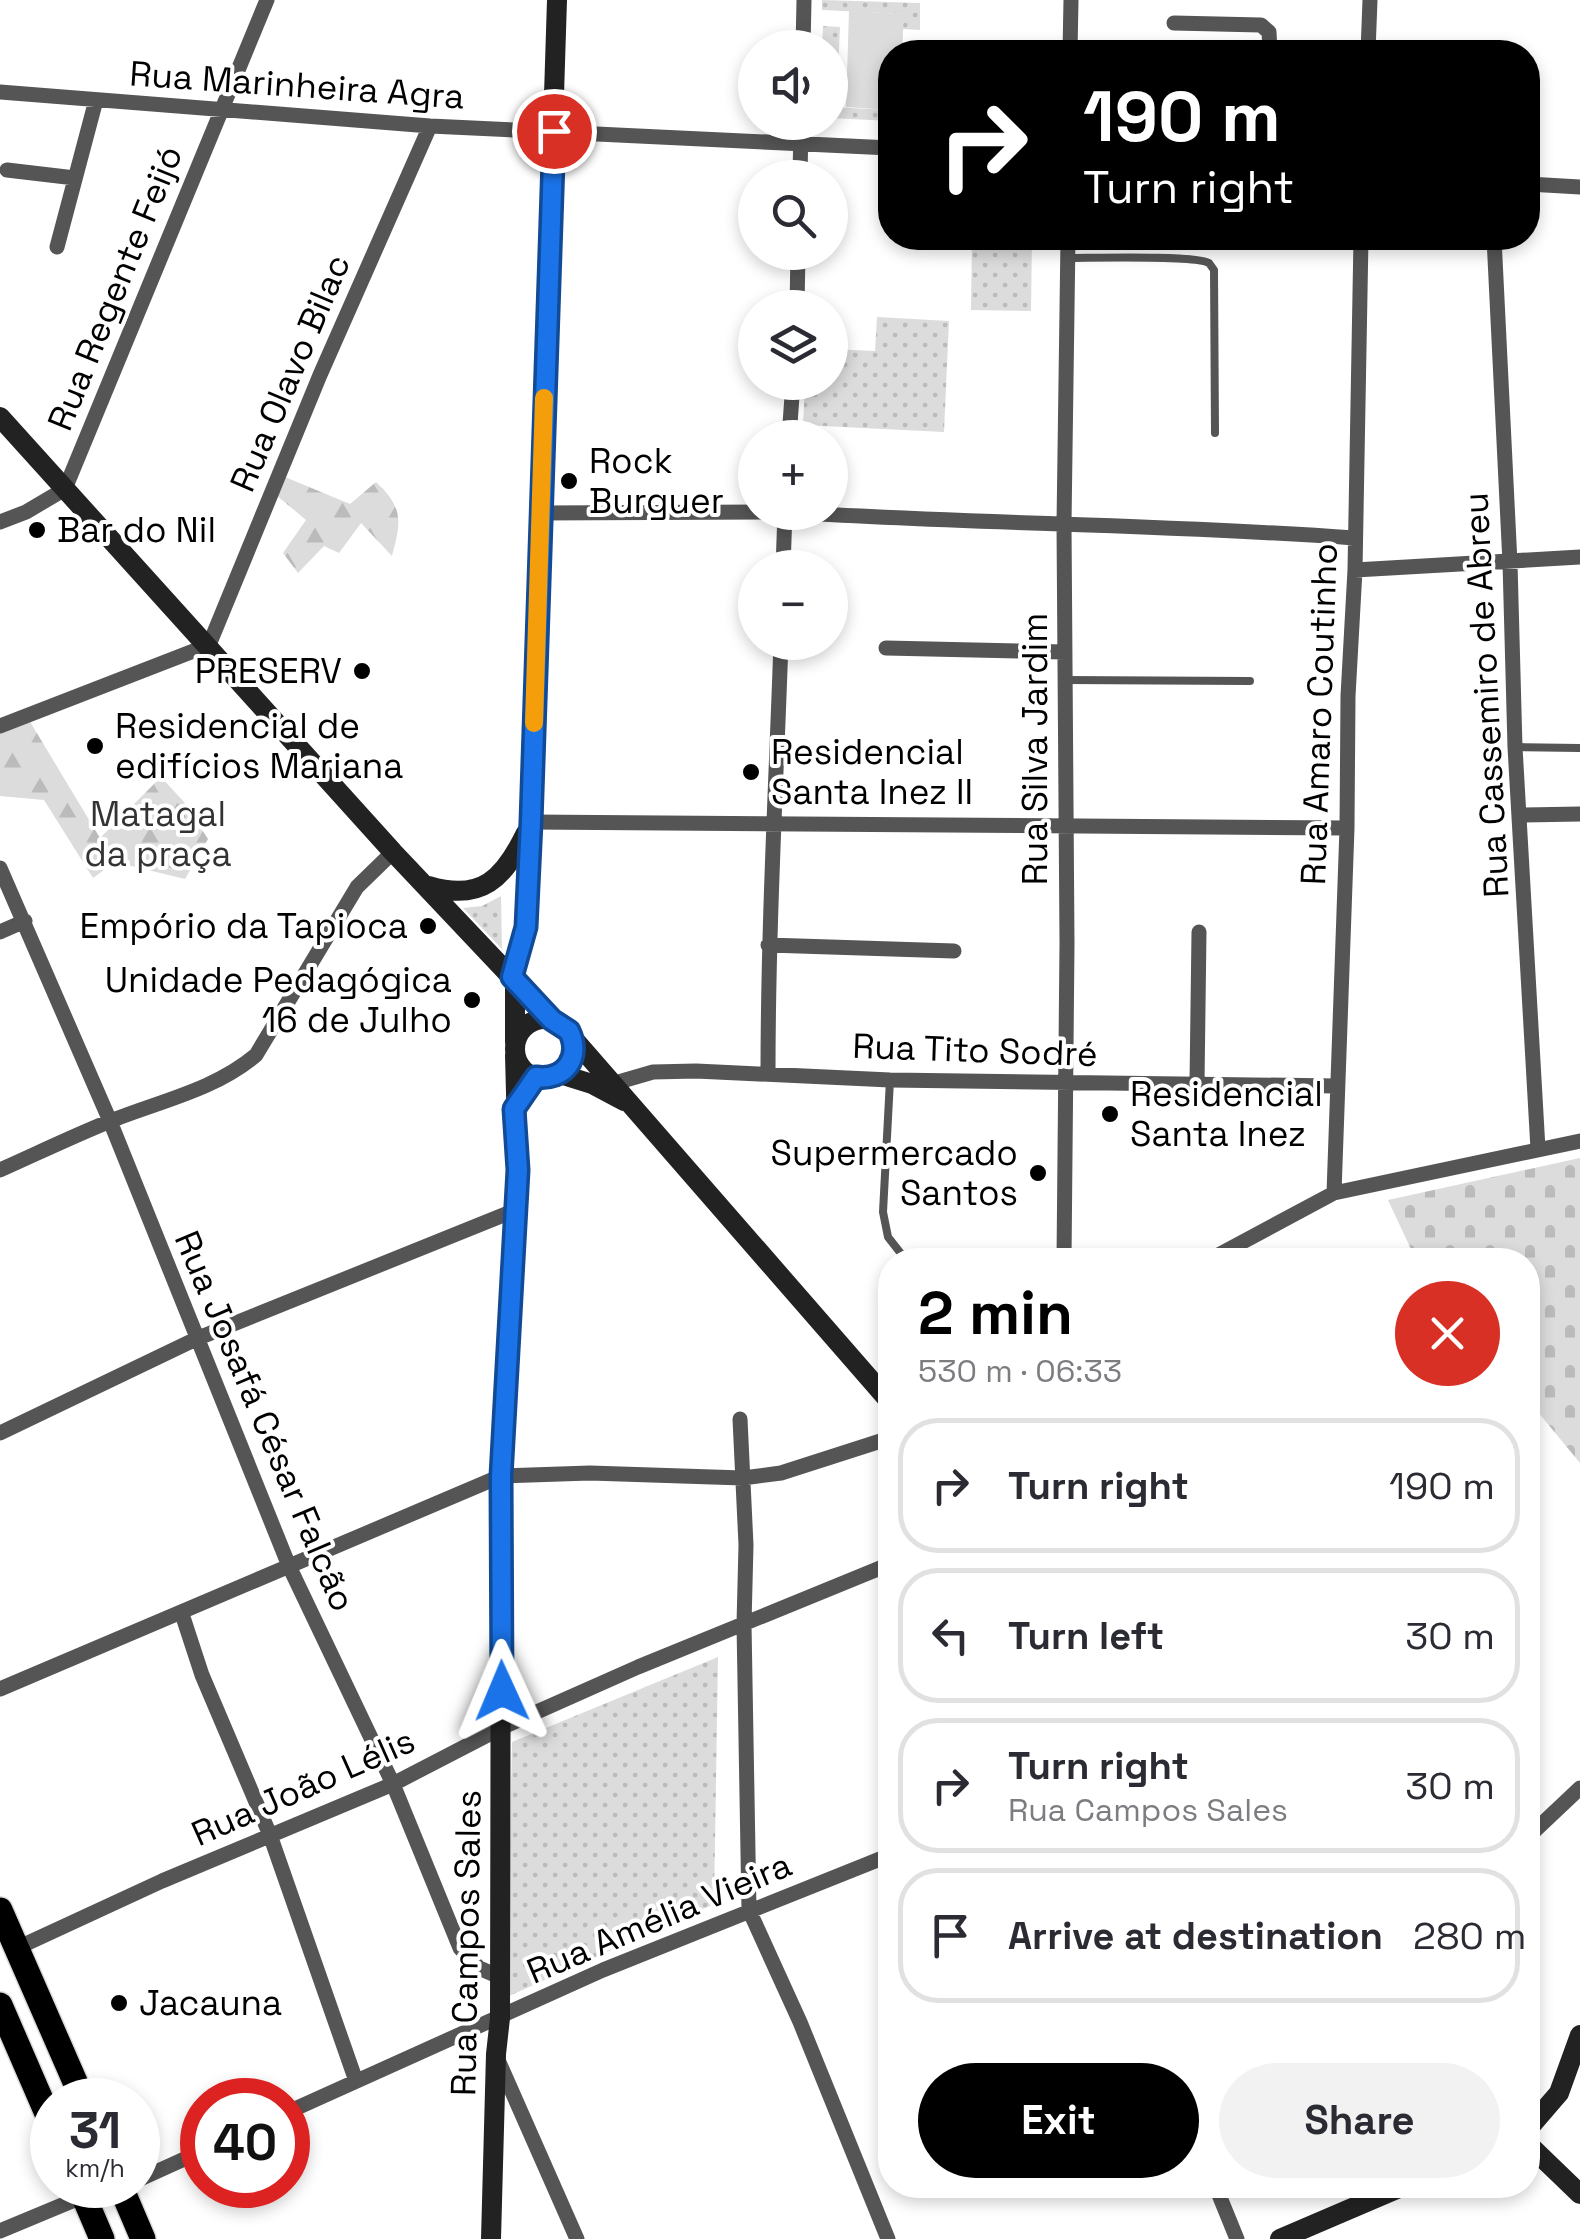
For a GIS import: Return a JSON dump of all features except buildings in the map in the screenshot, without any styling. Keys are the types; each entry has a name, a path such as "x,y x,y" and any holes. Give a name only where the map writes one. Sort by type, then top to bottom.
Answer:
{"main road":[{"path":"0,1910 73,2078"},
{"path":"0,2005 32,2078"},
{"path":"89,2208 102,2239"},
{"path":"133,2208 143,2239"}],"street":[{"name":"Rua Regente Feijó","path":"65,489 267,0"},
{"name":"Rua Campos Sales","path":"492,2239 500,2018 501,1476 518,1170 514,979 526,927 531,822 558,0"},
{"path":"803,30 804,0"},
{"path":"1070,40 1071,0"},
{"path":"1368,40 1370,0"},
{"path":"1174,23 1261,25 1269,32 1269,40"},
{"name":"Rua Marinheira Agra","path":"0,92 430,126 878,147"},
{"path":"57,247 96,100"},
{"name":"Rua Olavo Bilac","path":"209,645 430,126"},
{"path":"800,142 800,160"},
{"path":"7,170 76,178"},
{"path":"1540,184 1580,186"},
{"name":"Rua Silva Jardim","path":"1064,1248 1068,250"},
{"name":"Rua Amaro Coutinho","path":"1334,1192 1355,570 1361,250"},
{"name":"Rua Cassemiro de Abreu","path":"1495,250 1515,747 1538,1149"},
{"path":"0,416 393,852 552,1020 564,1026 878,1388"},
{"path":"0,522 65,489"},
{"path":"540,513 738,512"},
{"path":"848,516 1354,538"},
{"path":"1355,570 1580,556"},
{"path":"0,726 209,645"},
{"path":"886,648 1065,652"},
{"path":"768,1073 768,945 780,660"},
{"path":"1520,815 1580,814"},
{"path":"424,884 458,892 496,879 508,868 531,822 1347,828"},
{"path":"0,1170 235,1072 256,1055 357,886 393,852"},
{"name":"Rua Josafá César Falcão","path":"0,868 110,1121 289,1566 393,1784 460,1948 479,1968 500,1977"},
{"path":"0,932 25,921"},
{"path":"1197,1083 1199,932"},
{"path":"768,945 954,951"},
{"path":"552,1020 534,1021 519,1034 516,1049 526,1072 536,1077 560,1074 592,1084 626,1102"},
{"path":"560,1074 572,1062 572,1036"},
{"name":"Rua Tito Sodré","path":"615,1083 667,1071 1066,1084 1336,1086"},
{"path":"514,1109 536,1077"},
{"path":"1231,1248 1334,1192 1580,1141"},
{"path":"0,1433 196,1338 516,1210"},
{"path":"740,1418 746,1545 748,1910 800,2022 888,2239"},
{"path":"0,1689 501,1476 743,1478 781,1473 878,1442"},
{"name":"Rua João Lélis","path":"17,1948 393,1784 503,1727 878,1569"},
{"path":"182,1614 202,1675 270,1836 356,2081"},
{"path":"1540,1826 1580,1788"},
{"name":"Rua Amélia Vieira","path":"310,2102 603,1970 878,1859"},
{"path":"1540,2107 1566,2078 1580,2035"},
{"path":"496,2054 578,2239"},
{"path":"1540,2156 1580,2194"},
{"path":"1220,2198 1236,2239"},
{"path":"1280,2239 1376,2198"},
{"path":"0,2231 45,2208"}],"lane":[{"path":"1068,258 1186,257 1209,262 1214,270 1216,433"},
{"path":"1064,680 1250,681"},
{"path":"1515,747 1580,748"},
{"path":"890,1080 883,1212 888,1237 897,1248"}],"green space":[{"path":"822,0 920,3 920,30 903,29 903,14 822,10"},
{"path":"849,11 904,14 903,40 878,40 878,109 848,107"},
{"path":"848,108 878,109 878,120 848,119"},
{"path":"972,250 1032,250 1031,311 971,310"},
{"path":"877,317 949,321 944,432 848,427 848,420 803,420 804,400 848,400 848,350 875,351"},
{"path":"285,477 350,504 376,482 392,500 398,516 392,556 361,523 339,553 324,546 298,573 283,553 306,520 276,495"},
{"name":"Matagal da praça","path":"29,720 100,838 161,777 184,802 208,839 185,879 115,862 93,878 44,800 0,796 0,731"},
{"path":"501,896 502,949 463,908 482,906"},
{"path":"1580,1158 1580,1463 1540,1415 1540,1248 1410,1248 1388,1200"},
{"path":"718,1657 714,1904 507,1997 512,1742"}],"slow traffic":[{"path":"534,723 544,398"}],"place":[{"name":"Rock Burguer","path":"569,481"},
{"name":"Bar do Nil","path":"37,530"},
{"name":"PRESERV","path":"362,671"},
{"name":"Residencial de edifícios Mariana","path":"95,746"},
{"name":"Residencial Santa Inez II","path":"751,772"},
{"name":"Empório da Tapioca","path":"428,926"},
{"name":"Unidade Pedagógica 16 de Julho","path":"472,1000"},
{"name":"Residencial Santa Inez","path":"1110,1114"},
{"name":"Supermercado Santos","path":"1038,1173"},
{"name":"Jacauna","path":"119,2003"}],"route":[{"path":"502,1691 501,1476 518,1170 514,1109 536,1077 553,1078 560,1074 572,1062 574,1053 569,1031 552,1020 512,977 526,927 554,131"}]}
